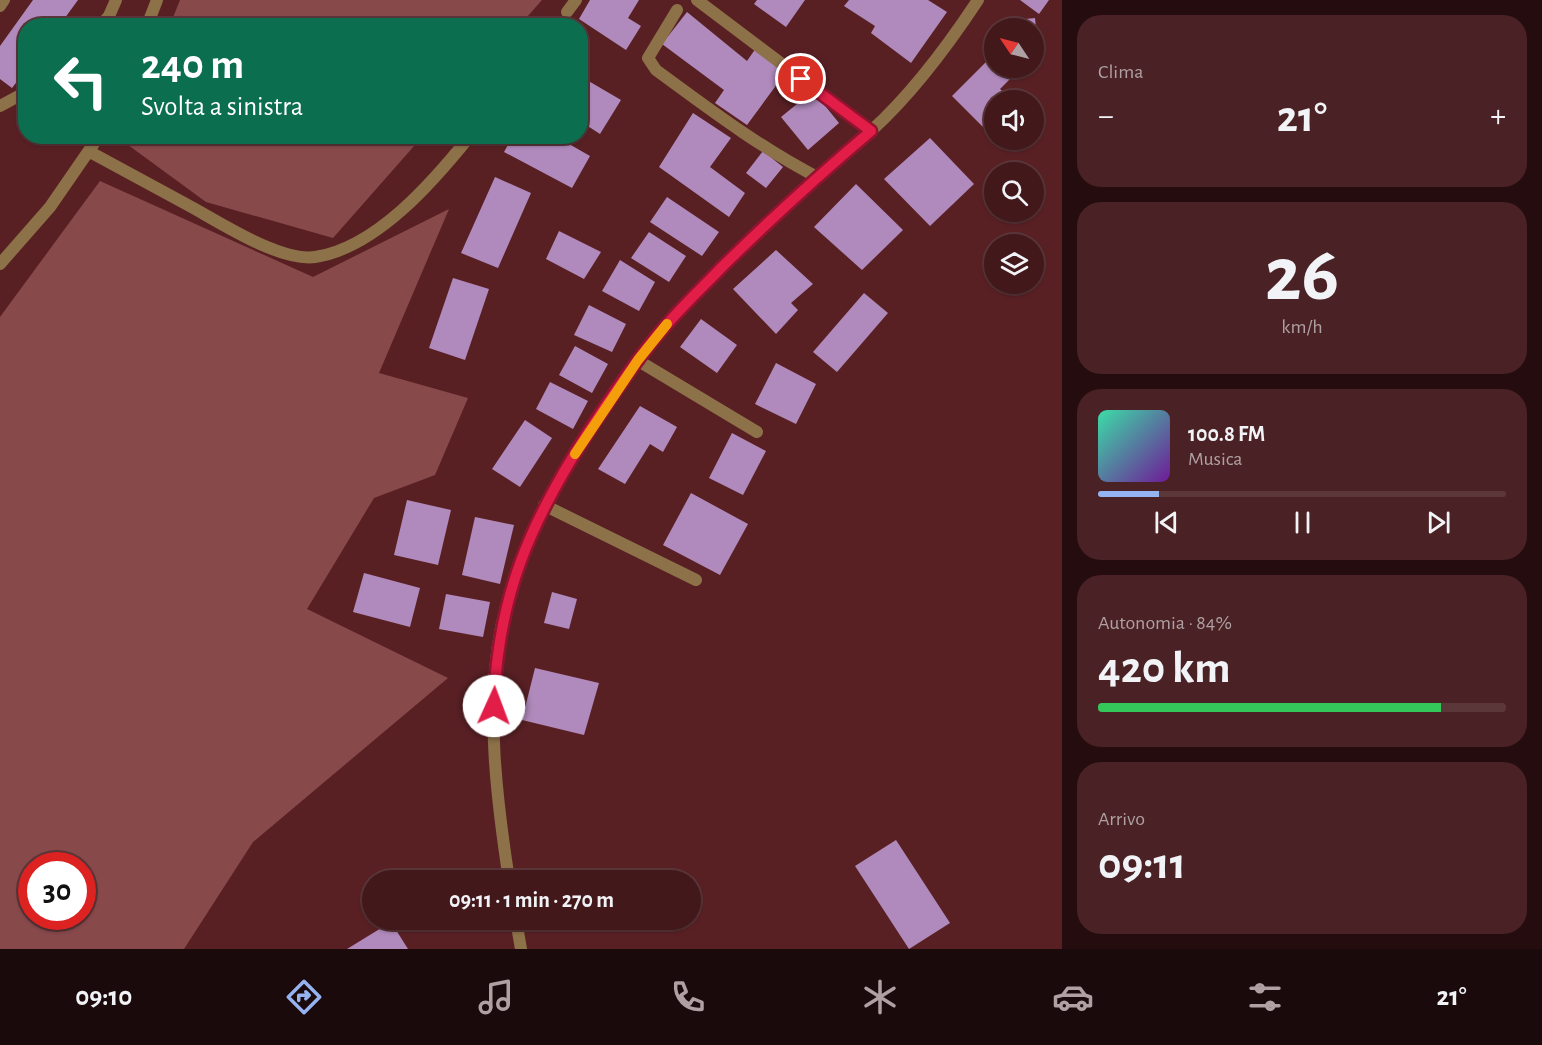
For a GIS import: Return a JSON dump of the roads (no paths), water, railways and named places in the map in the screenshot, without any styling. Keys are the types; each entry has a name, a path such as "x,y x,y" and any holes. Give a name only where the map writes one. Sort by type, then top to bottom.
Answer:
{"street":[{"path":"0,6 4,0"},
{"path":"107,18 116,0"},
{"path":"150,18 157,0"},
{"path":"567,12 576,0"},
{"path":"697,0 871,131"},
{"path":"507,870 501,827 494,725 495,667 501,628 514,579 544,505 559,478 657,335 692,297 817,177 871,131 922,77 978,0"},
{"path":"677,10 648,58 656,70 750,138 817,177"},
{"path":"0,106 18,96"},
{"path":"0,264 50,207 94,144"},
{"path":"90,152 251,240 278,251 313,257 344,248 380,227 418,195 463,144"},
{"path":"638,360 757,432"},
{"path":"544,505 696,580"},
{"path":"518,930 521,949"}]}
